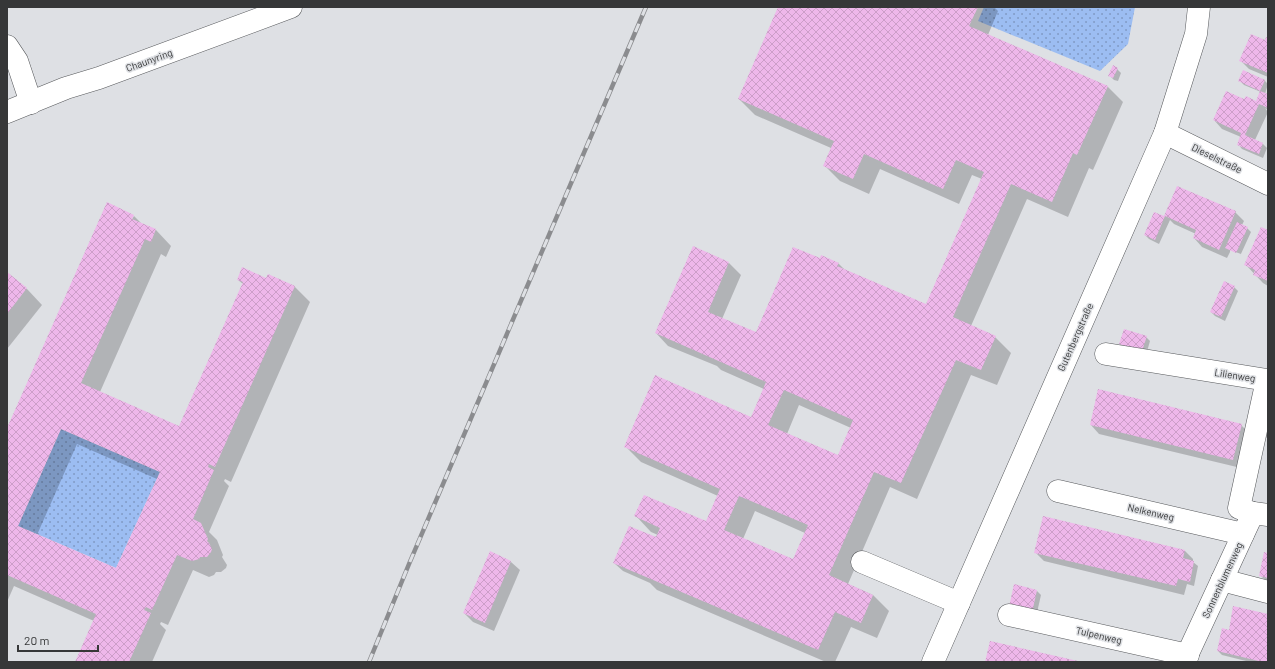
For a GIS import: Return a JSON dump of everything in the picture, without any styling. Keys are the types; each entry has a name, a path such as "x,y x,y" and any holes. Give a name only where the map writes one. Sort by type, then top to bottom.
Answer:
{"street":[{"name":"Chaunyring","path":"7,112 66,88 99,78 291,7"},
{"name":"Gutenbergstraße","path":"933,662 1165,132 1196,34 1198,7"},
{"path":"7,46 17,61 31,103"},
{"name":"Dieselstraße","path":"1165,132 1268,184"},
{"name":"Lilienweg","path":"1106,354 1267,380 1239,508 1260,514"},
{"name":"Nelkenweg","path":"1058,491 1243,534"},
{"name":"Sonnenblumenweg","path":"1186,658 1243,534 1260,514"},
{"path":"862,562 959,603"},
{"path":"1222,580 1268,592"},
{"name":"Tulpenweg","path":"1010,615 1186,658"}],"shaded area":[{"path":"984,7 1135,7 1128,44 1100,71 978,21"},
{"path":"61,429 160,472 116,568 18,526"}],"building":[{"path":"778,7 978,7 969,26 1108,86 1077,155 1073,153 1052,202 1011,184 953,317 996,336 981,370 956,360 901,483 874,472 829,575 873,595 861,623 835,612 818,650 613,563 629,526 656,537 660,528 634,516 644,495 706,521 720,489 624,447 655,375 751,417 766,382 655,333 693,246 729,262 708,312 756,332 793,247 820,258 821,255 839,263 837,266 926,304 984,172 956,160 943,189 864,154 853,179 823,166 834,141 738,99","holes":["784,390 853,420 838,455 768,425","739,496 808,525 793,559 724,530"]},
{"path":"1251,34 1265,40 1266,37 1268,38 1268,73 1239,61"},
{"path":"1113,65 1118,68 1113,78 1108,76"},
{"path":"1243,70 1265,80 1260,91 1238,81"},
{"path":"1226,91 1244,99 1246,96 1256,101 1260,91 1268,94 1268,108 1259,104 1245,135 1263,143 1259,154 1237,145 1241,133 1213,120"},
{"path":"1177,186 1236,211 1219,250 1193,238 1196,230 1165,216 1155,240 1144,235 1154,212 1164,216"},
{"path":"107,202 134,215 132,219 156,229 151,242 145,239 81,383 179,426 243,282 237,280 242,267 266,278 268,274 295,286 215,467 209,464 208,467 214,470 193,519 201,523 208,539 207,541 212,549 211,552 207,557 200,557 199,559 192,561 177,555 152,610 146,607 144,610 151,613 129,662 75,662 96,614 7,575 7,428","holes":["61,429 160,472 116,568 18,526"]},
{"path":"1237,222 1248,227 1236,253 1225,248"},
{"path":"1261,227 1268,230 1268,281 1253,275 1255,270 1244,265"},
{"path":"7,272 27,288 7,314"},
{"path":"1224,281 1235,286 1221,317 1210,312"},
{"path":"1124,329 1147,336 1142,351 1119,344"},
{"path":"1098,389 1242,424 1233,460 1090,425"},
{"path":"1043,516 1185,550 1183,558 1194,561 1190,582 1178,579 1176,586 1034,553"},
{"path":"490,551 511,561 485,623 463,613"},
{"path":"1264,552 1268,553 1268,578 1259,576"},
{"path":"1014,584 1037,590 1032,613 1009,607"},
{"path":"1233,606 1268,614 1268,662 1217,651 1222,628 1229,630"},
{"path":"990,641 1078,661 1078,662 985,662"}],"railway":[{"path":"369,662 409,564 646,7"}]}
